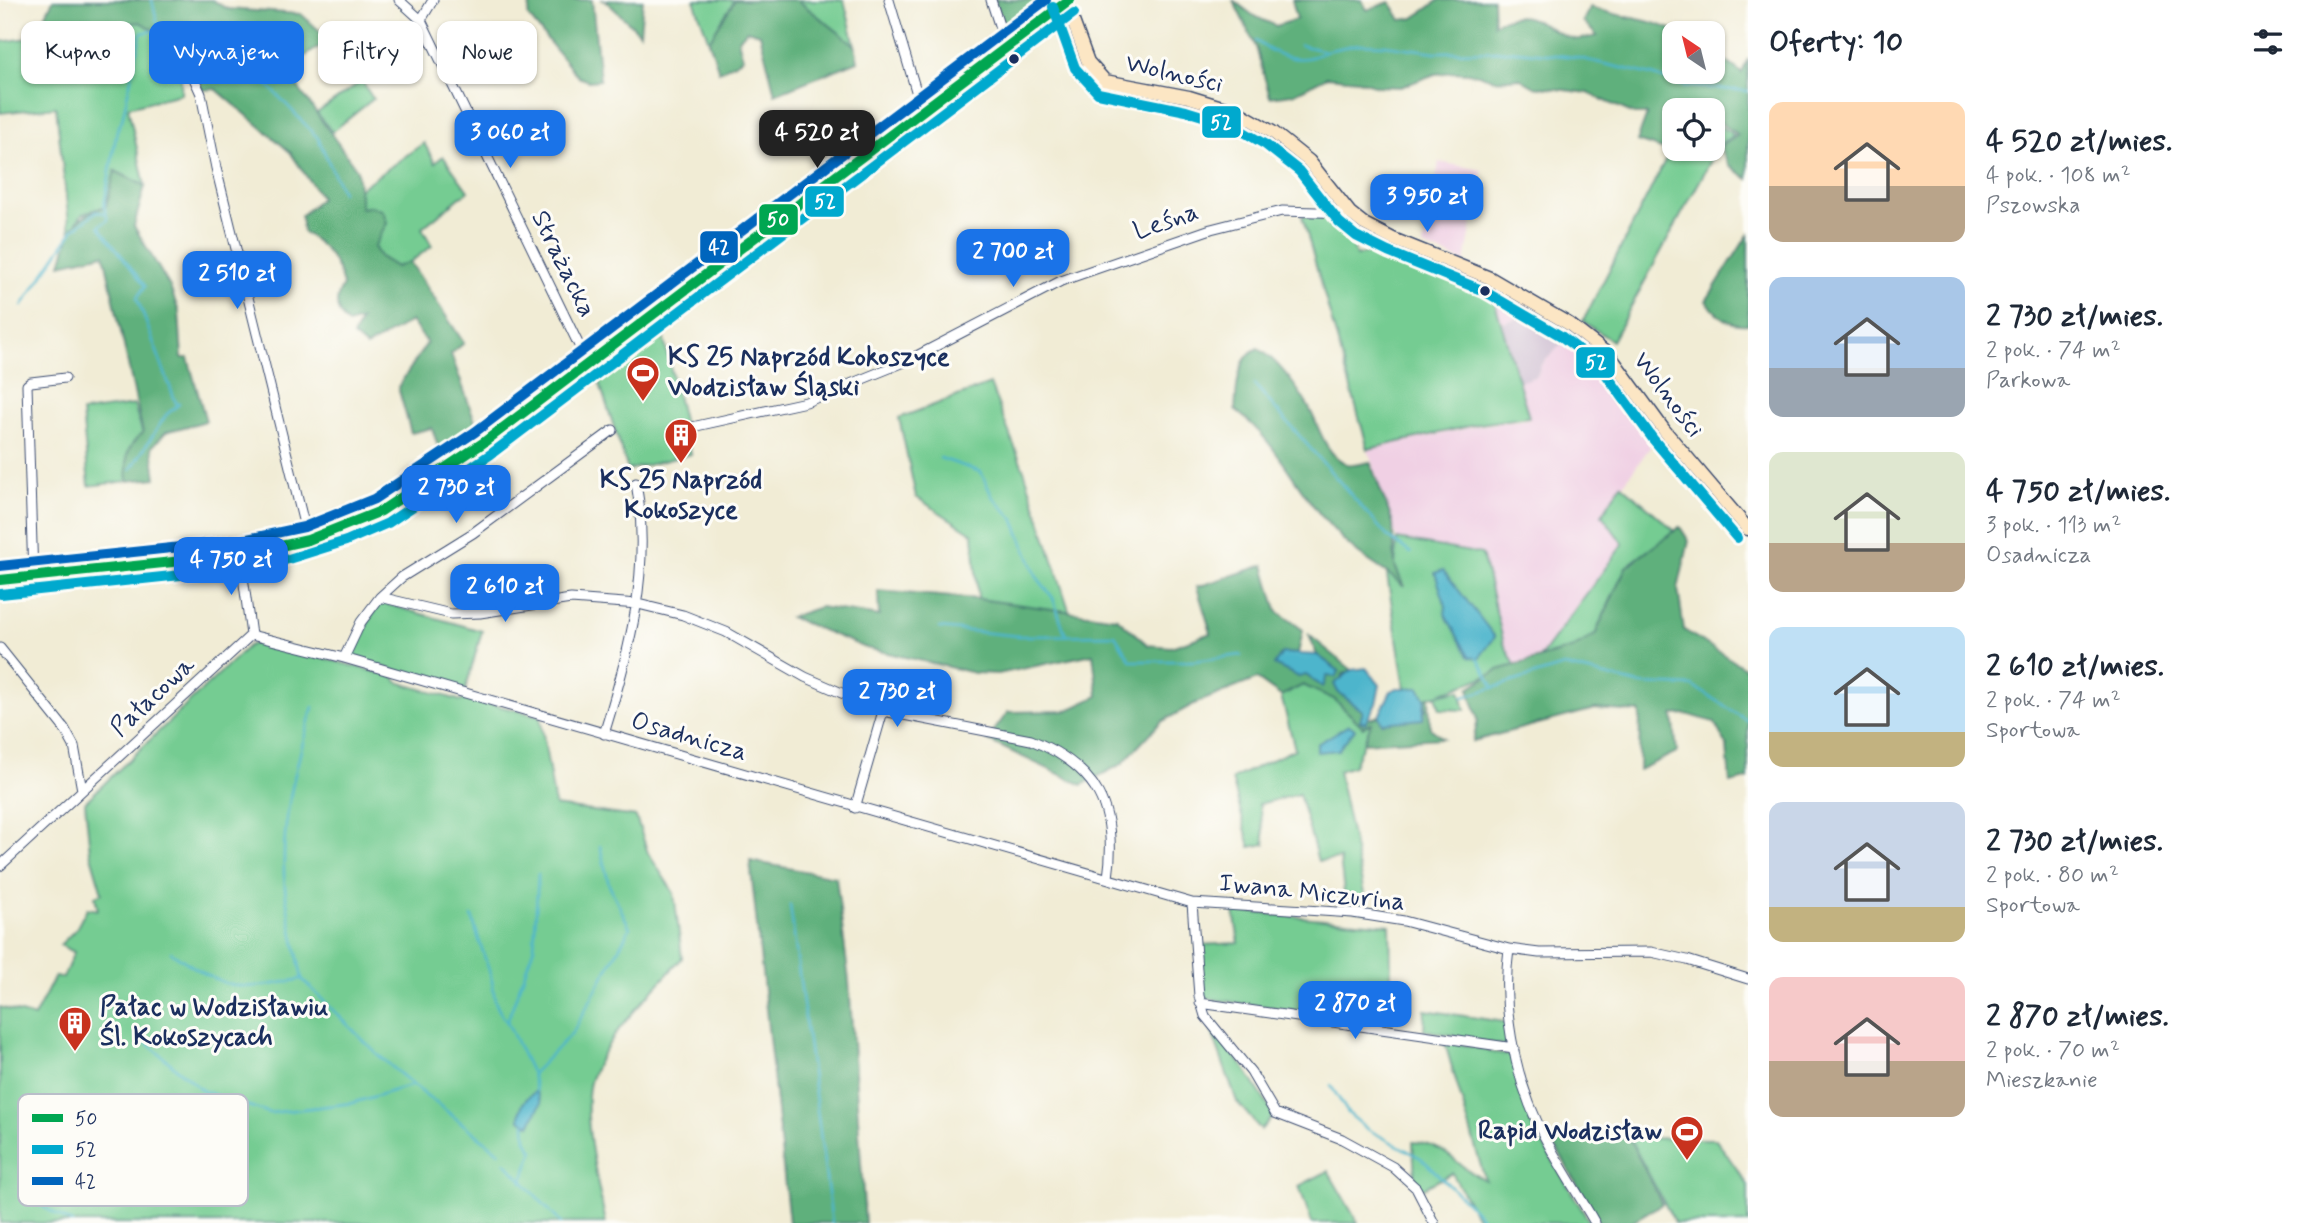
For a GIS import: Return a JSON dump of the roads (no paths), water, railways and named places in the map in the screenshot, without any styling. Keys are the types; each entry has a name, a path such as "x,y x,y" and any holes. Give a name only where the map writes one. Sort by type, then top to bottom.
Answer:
{"main road":[{"path":"0,580 240,555 308,540 342,528 405,497 588,364 1068,1"},
{"name":"Wolności","path":"1068,1 1088,62 1105,81 1121,87 1189,97 1238,112 1274,133 1309,161 1350,213 1376,231 1472,269 1519,293 1569,324 1610,356 1664,430 1748,529"}],"street":[{"name":"Strażacka","path":"399,0 421,20 588,364"},
{"path":"421,20 433,0"},
{"path":"889,0 922,111"},
{"path":"991,0 1006,47"},
{"path":"195,84 208,121 216,168 308,540"},
{"name":"Leśna","path":"692,427 806,402 907,361 1061,281 1211,229 1282,211 1350,213"},
{"path":"33,576 27,385 31,382 65,378"},
{"path":"344,658 361,622 380,597 402,577 472,533 613,430"},
{"path":"604,734 638,604 643,548 642,515 636,483"},
{"path":"240,555 251,635"},
{"path":"380,597 451,614 480,613 571,599 638,604 682,615 726,632 805,677 883,711 1012,735 1052,748 1083,774 1101,797 1112,830 1108,878"},
{"name":"Osadnicza","path":"251,635 344,658 855,808 1192,903"},
{"name":"Pałacowa","path":"0,866 251,635"},
{"name":"Pałacowa","path":"1,650 64,728 74,746 82,790"},
{"path":"855,808 883,711"},
{"path":"1192,903 1200,1003 1205,1016 1251,1072 1275,1113 1342,1139 1393,1167 1416,1188 1434,1223"},
{"name":"Iwana Miczurina","path":"1192,903 1353,913 1404,922 1509,948 1572,954 1651,953 1687,960 1748,979"},
{"path":"1509,948 1507,984 1514,1048 1538,1124 1595,1223"},
{"path":"1200,1003 1514,1048"}],"water":[{"path":"1443,570 1495,637 1479,658 1469,657 1445,614 1446,606 1435,573"},
{"path":"1282,653 1317,655 1339,671 1335,677 1327,676 1323,687 1306,675 1299,677 1274,665"},
{"path":"1366,668 1380,685 1376,704 1365,723 1360,721 1363,711 1338,692 1334,684 1352,670"},
{"path":"1397,688 1419,688 1425,698 1423,719 1382,723 1379,716 1391,691"},
{"path":"1349,725 1355,729 1338,750 1317,752 1317,744"},
{"path":"536,1091 541,1103 530,1125 520,1119 521,1110 526,1100"}],"waterway":[{"path":"152,0 157,21"},
{"path":"131,469 166,415 179,404 176,403 137,298 145,286 99,226 108,220 104,206 117,130 122,120 141,33 159,30 169,23 205,36 217,51 269,86 318,138 342,192"},
{"path":"1256,41 1289,57 1307,58 1325,51"},
{"path":"1300,45 1325,51 1359,44 1435,52 1518,51 1574,57 1652,75 1683,86 1748,91"},
{"path":"22,306 74,229 96,212 105,213"},
{"path":"1254,384 1388,537 1411,553"},
{"path":"940,458 981,472 992,496 1013,518 1037,577 1053,598 1066,636"},
{"path":"939,628 1019,636 1115,635 1131,661 1193,661 1241,655"},
{"path":"1478,658 1494,688"},
{"path":"1463,697 1564,666 1639,684 1693,686 1748,721"},
{"path":"302,979 286,899 284,842 290,796 313,707"},
{"path":"536,1091 532,1074 573,1032 630,928 609,885 600,846"},
{"path":"532,1074 507,1022 534,947 538,874"},
{"path":"790,905 832,1223"},
{"path":"472,916 492,979 495,1001 507,1022"},
{"path":"171,952 206,974 233,985 261,986 302,979 376,1053 412,1084"},
{"path":"136,1034 203,1091 212,1094"},
{"path":"248,1106 270,1113 352,1103 413,1085 499,1152"},
{"path":"1331,1086 1348,1113 1367,1129 1421,1158 1477,1212 1484,1223"},
{"path":"522,1182 533,1151 526,1140 525,1123"},
{"path":"505,1162 561,1223"},
{"path":"41,1206 72,1223"}],"place":[{"name":"KS 25 Naprzód Kokoszyce Wodzisław Śląski","path":"643,403"},
{"name":"KS 25 Naprzód Kokoszyce","path":"681,465"},
{"name":"Pałac w Wodzisławiu Śl. Kokoszycach","path":"75,1053"},
{"name":"Rapid Wodzisław","path":"1687,1162"}]}
